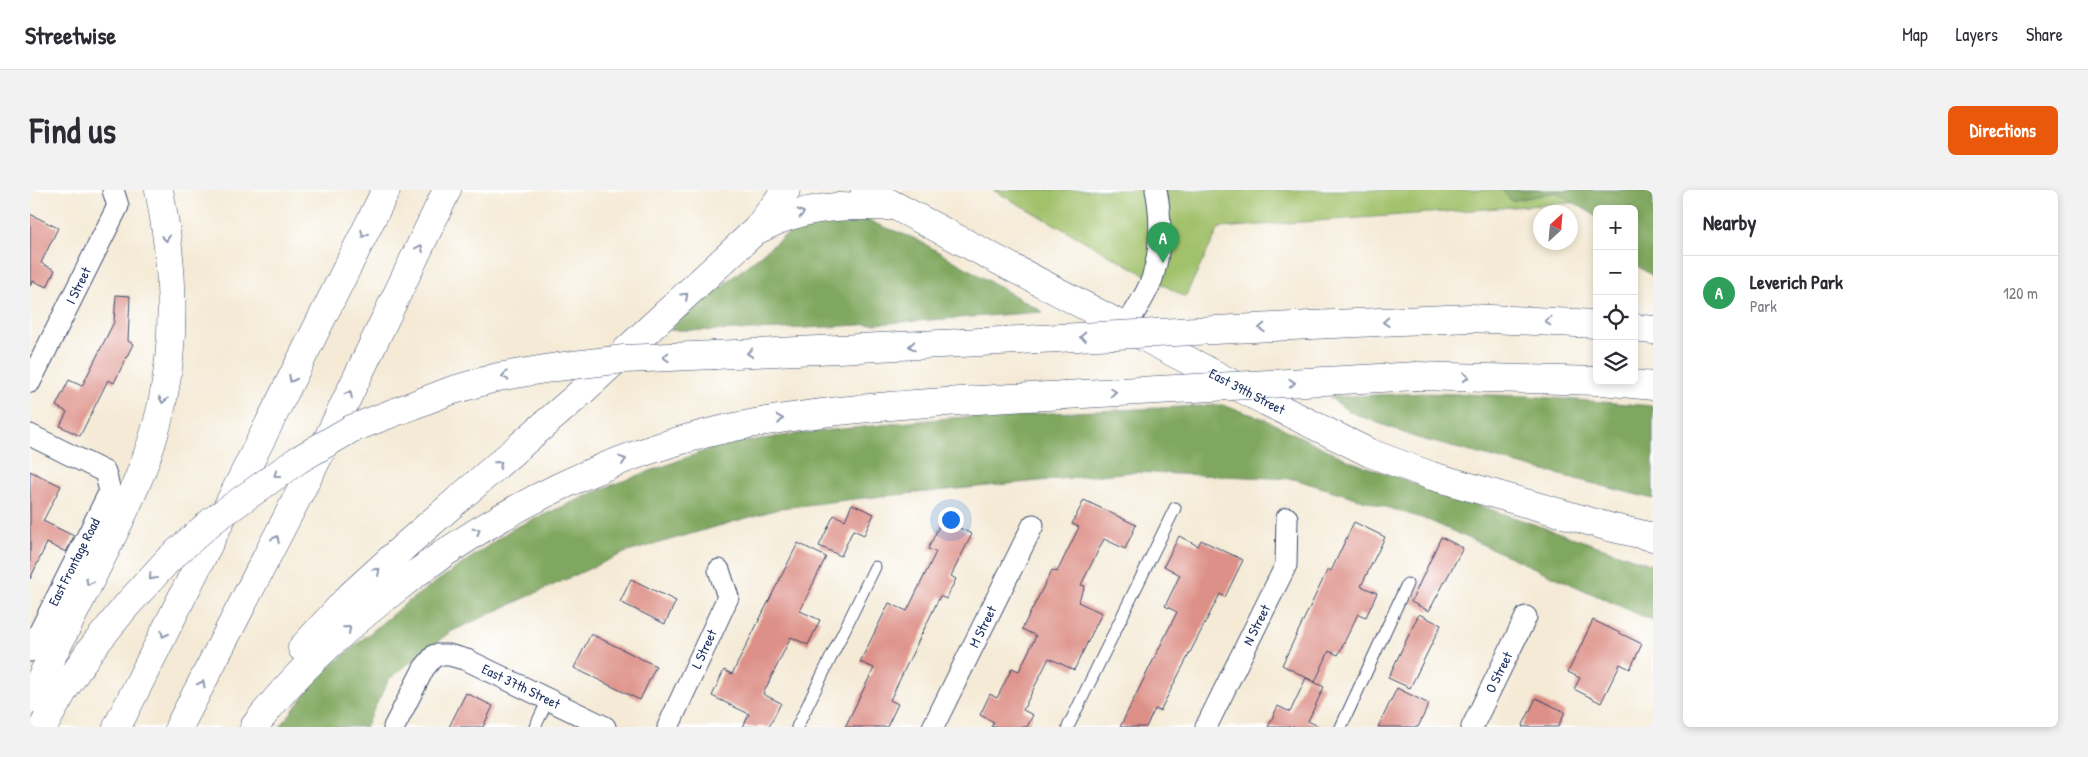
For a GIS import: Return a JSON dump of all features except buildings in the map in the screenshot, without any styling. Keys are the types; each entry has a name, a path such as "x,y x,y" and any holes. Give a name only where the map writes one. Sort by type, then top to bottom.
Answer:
{"main road":[{"path":"30,700 130,500 150,446 162,405 171,338 172,286 159,190"},
{"path":"117,727 386,190"},
{"path":"179,727 328,438 447,190"},
{"path":"243,727 297,653 350,596 576,397 756,230 786,190"},
{"name":"East 39th Street","path":"865,190 1125,328 1330,434 1390,462 1609,527 1653,537"},
{"path":"756,230 790,216 809,211 839,206 895,206"},
{"path":"43,727 89,652 127,605 168,560 212,520 298,460 351,429 450,391 498,377 557,367 624,359 1470,318 1593,324"},
{"path":"1638,328 1653,330"},
{"path":"254,727 317,654 425,565 491,523 544,494 608,465 689,438 753,424 836,411 916,404 1417,376 1593,381"},
{"path":"1638,385 1653,386"}],"street":[{"name":"I Street","path":"30,382 118,206 113,190"},
{"path":"1125,328 1151,281 1158,252 1159,218 1156,190"},
{"name":"East Frontage Road","path":"30,435 105,472 110,491 30,651"},
{"name":"N Street","path":"1206,727 1286,565 1287,518"},
{"name":"M Street","path":"933,727 1033,525"},
{"name":"L Street","path":"668,727 728,597 719,570"},
{"name":"O Street","path":"1472,727 1526,617"},
{"name":"East 37th Street","path":"394,727 424,668 435,655 449,655 467,660 605,727"}],"lane":[{"path":"1068,727 1176,508"},
{"path":"797,727 875,567"},
{"path":"1341,727 1407,584"},
{"path":"535,727 548,700"}],"green space":[{"path":"993,190 1653,190 1653,197 1219,228 1185,297"},
{"path":"1502,190 1653,190 1653,276 1638,267 1638,205 1593,205 1593,214 1556,192 1511,201"},
{"path":"861,218 916,239 1043,312 810,328 670,330 678,321 783,237 815,220"},
{"path":"1424,393 1527,396 1653,406 1653,499 1417,438 1350,412 1329,397"},
{"path":"1222,405 1262,418 1352,462 1653,565 1653,621 1428,520 1294,479 1132,472 854,499 782,508 624,553 450,632 389,679 365,727 280,727 320,675 406,603 512,529 607,487 721,445 804,433 948,418"}],"place":[{"name":"Leverich Park","path":"1163,263"}]}
